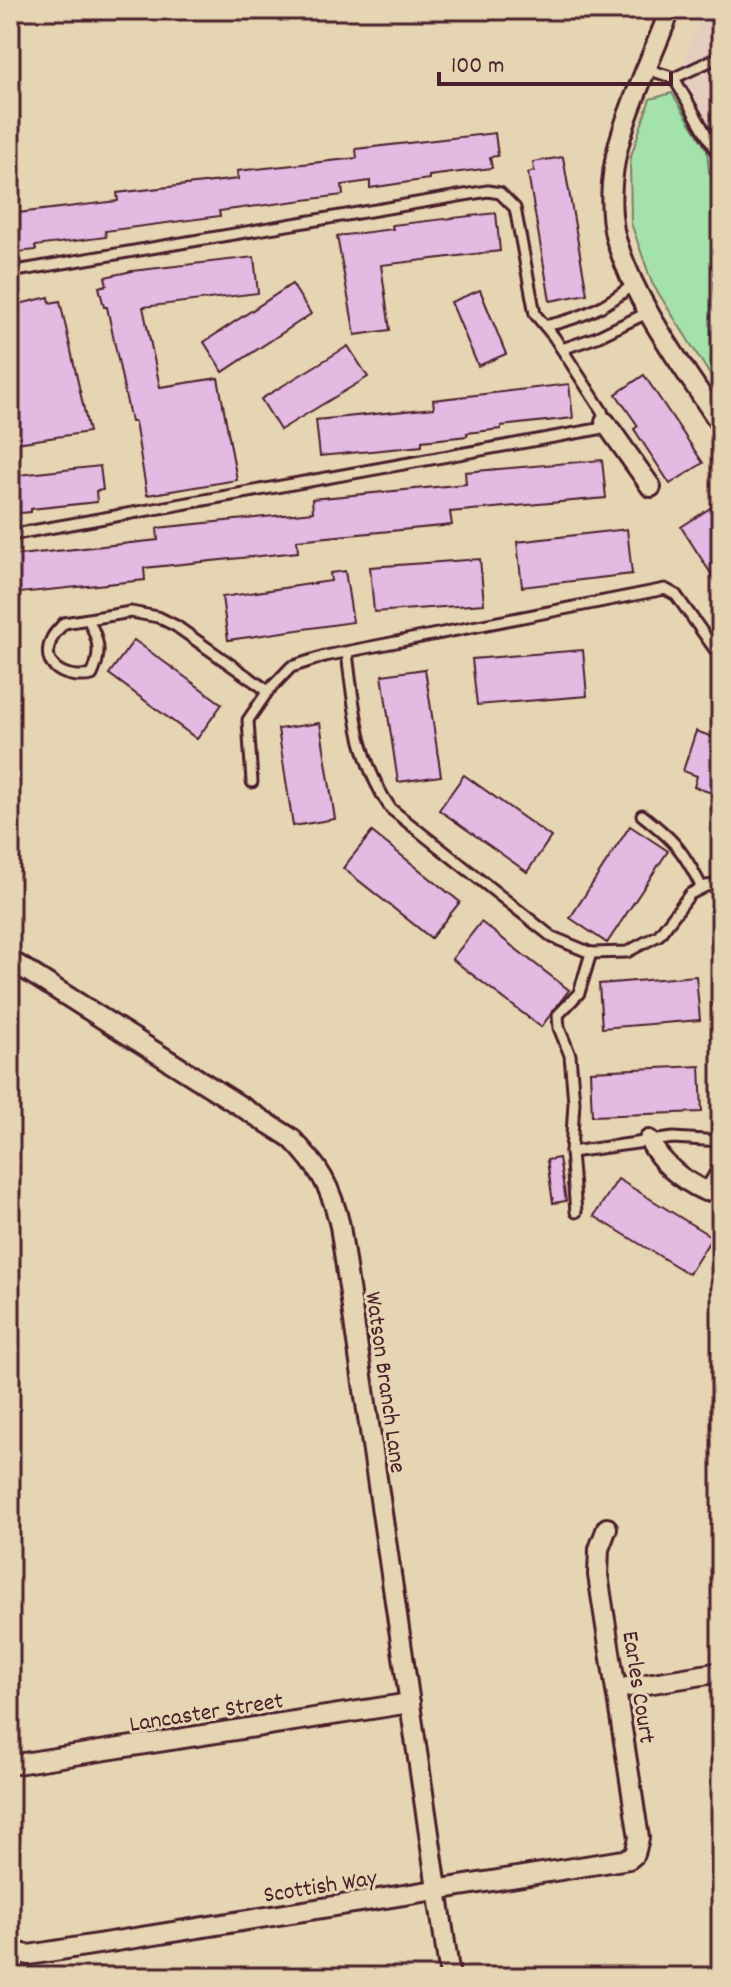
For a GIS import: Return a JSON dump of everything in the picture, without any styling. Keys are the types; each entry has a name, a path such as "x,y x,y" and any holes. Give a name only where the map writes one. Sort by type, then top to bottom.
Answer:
{"street":[{"path":"670,10 622,131 614,169 612,205 616,238 649,312 721,425"},
{"path":"605,422 651,487"},
{"name":"Watson Branch Lane","path":"10,960 291,1138 325,1177 334,1198 340,1226 450,1977"},
{"path":"649,1140 659,1159 685,1182 705,1191 713,1186 721,1172"},
{"name":"Earles Court","path":"607,1528 597,1560 639,1838 635,1854"},
{"path":"616,1689 721,1672"},
{"name":"Lancaster Street","path":"10,1765 410,1703"},
{"name":"Scottish Way","path":"10,1951 29,1955 620,1862 635,1854"}],"lane":[{"path":"674,78 721,56"},
{"path":"647,69 674,78 718,156"},
{"path":"718,156 721,92"},
{"path":"10,272 488,191 500,193 515,208 535,314 562,349 602,411 605,422 598,429 10,535"},
{"path":"545,326 567,321 610,303 635,283"},
{"path":"562,349 597,337 649,312"},
{"path":"252,782 248,720 268,691 291,667 325,656 665,589 676,595 721,658"},
{"path":"88,619 99,640 99,660 92,675 75,678 56,669 50,658 52,638 64,623 88,619 131,612 158,617 176,626 268,691"},
{"path":"347,653 356,726 377,788 391,809 552,937 591,953 627,952 659,935 690,894 721,884"},
{"path":"642,815 674,840 702,888"},
{"path":"576,1212 571,1152 574,1102 570,1055 559,1028 558,1015 579,993 591,953"},
{"path":"571,1152 673,1138 721,1141"}],"shaded area":[{"path":"703,10 721,10 721,195 708,172 707,150 672,93"}],"green space":[{"path":"672,93 707,150 709,172 721,195 721,392 652,283 631,223 630,159 650,99"}],"building":[{"path":"495,133 498,156 490,157 492,168 370,188 370,181 342,185 343,195 219,211 220,216 105,231 106,237 35,246 36,250 11,253 10,214 118,201 117,193 238,179 237,171 357,158 356,149"},
{"path":"563,157 587,294 550,301 528,173 534,171 533,162"},
{"path":"496,213 500,251 381,265 390,330 355,335 337,236 393,229 392,225"},
{"path":"254,257 258,293 143,307 160,387 218,378 237,480 147,495 135,422 131,422 107,307 104,307 99,287 107,285 105,277 132,271"},
{"path":"292,284 311,314 223,372 204,342"},
{"path":"480,290 506,354 478,366 451,302"},
{"path":"49,297 50,303 60,301 89,432 10,444 10,306"},
{"path":"348,346 368,377 280,430 261,399"},
{"path":"644,375 703,463 670,484 634,429 638,426 616,394"},
{"path":"569,384 573,418 501,426 501,429 467,433 467,436 422,441 422,446 320,456 316,420 434,408 433,400"},
{"path":"602,460 606,498 450,512 452,525 297,540 298,552 144,568 145,580 10,594 10,556 158,540 157,528 313,512 312,499 466,484 465,472"},
{"path":"100,466 103,490 96,491 97,502 10,514 10,476"},
{"path":"721,501 721,589 681,527"},
{"path":"627,529 632,574 522,587 517,542"},
{"path":"480,559 484,604 374,612 370,567"},
{"path":"345,571 353,622 228,640 222,597 331,581 330,573"},
{"path":"134,640 222,704 197,739 109,674"},
{"path":"583,650 587,696 477,705 472,659"},
{"path":"425,669 441,776 398,782 382,675"},
{"path":"320,723 335,819 293,826 278,729"},
{"path":"696,731 721,740 721,783 715,794 694,787 697,776 683,771"},
{"path":"464,775 551,837 527,872 439,810"},
{"path":"630,826 668,851 607,943 570,918"},
{"path":"372,832 460,902 431,938 343,868"},
{"path":"481,922 569,990 541,1027 452,959"},
{"path":"696,976 700,1020 602,1028 599,984"},
{"path":"700,1066 702,1112 592,1116 590,1071"},
{"path":"559,1158 566,1201 553,1203 547,1160"},
{"path":"618,1179 712,1237 689,1274 594,1216"}]}
